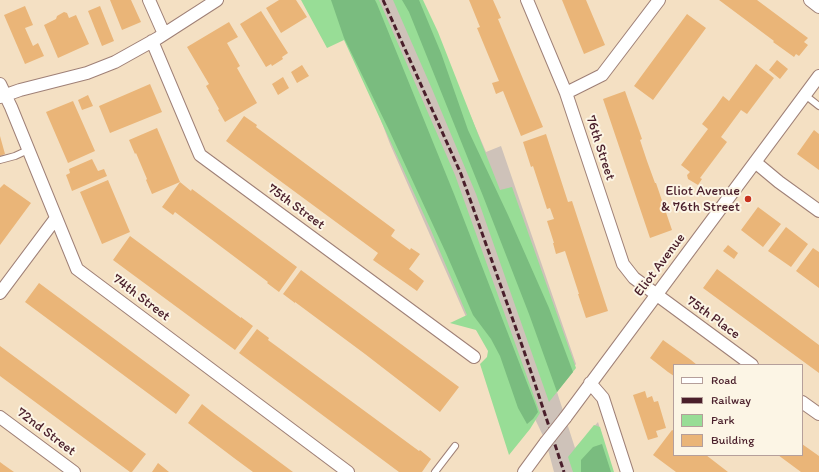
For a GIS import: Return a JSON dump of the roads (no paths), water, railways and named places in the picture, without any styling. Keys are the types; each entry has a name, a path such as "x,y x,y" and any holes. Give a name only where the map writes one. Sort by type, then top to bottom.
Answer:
{"street":[{"path":"149,0 164,34"},
{"path":"3,96 20,90 87,73 115,62 164,34 217,0"},
{"name":"76th Street","path":"527,0 566,92 623,264 634,278 657,294"},
{"path":"566,92 602,75 659,0"},
{"path":"810,0 819,7"},
{"name":"75th Street","path":"152,41 200,155 474,357"},
{"name":"Eliot Avenue","path":"524,472 819,76"},
{"name":"74th Street","path":"0,84 3,96 11,107 77,269 348,472"},
{"path":"755,162 779,182 819,211"},
{"path":"0,293 56,218"},
{"name":"75th Place","path":"657,294 751,364"},
{"path":"590,383 603,398 627,472"},
{"path":"803,403 819,414"},
{"name":"72nd Street","path":"0,417 74,472"}],"lane":[{"path":"805,95 819,106"},
{"path":"0,160 15,156 28,150"},
{"path":"435,472 455,446"}],"railway":[{"path":"383,0 461,174 524,351 564,472"}],"place":[{"name":"Eliot Avenue & 76th Street","path":"748,199"}]}
